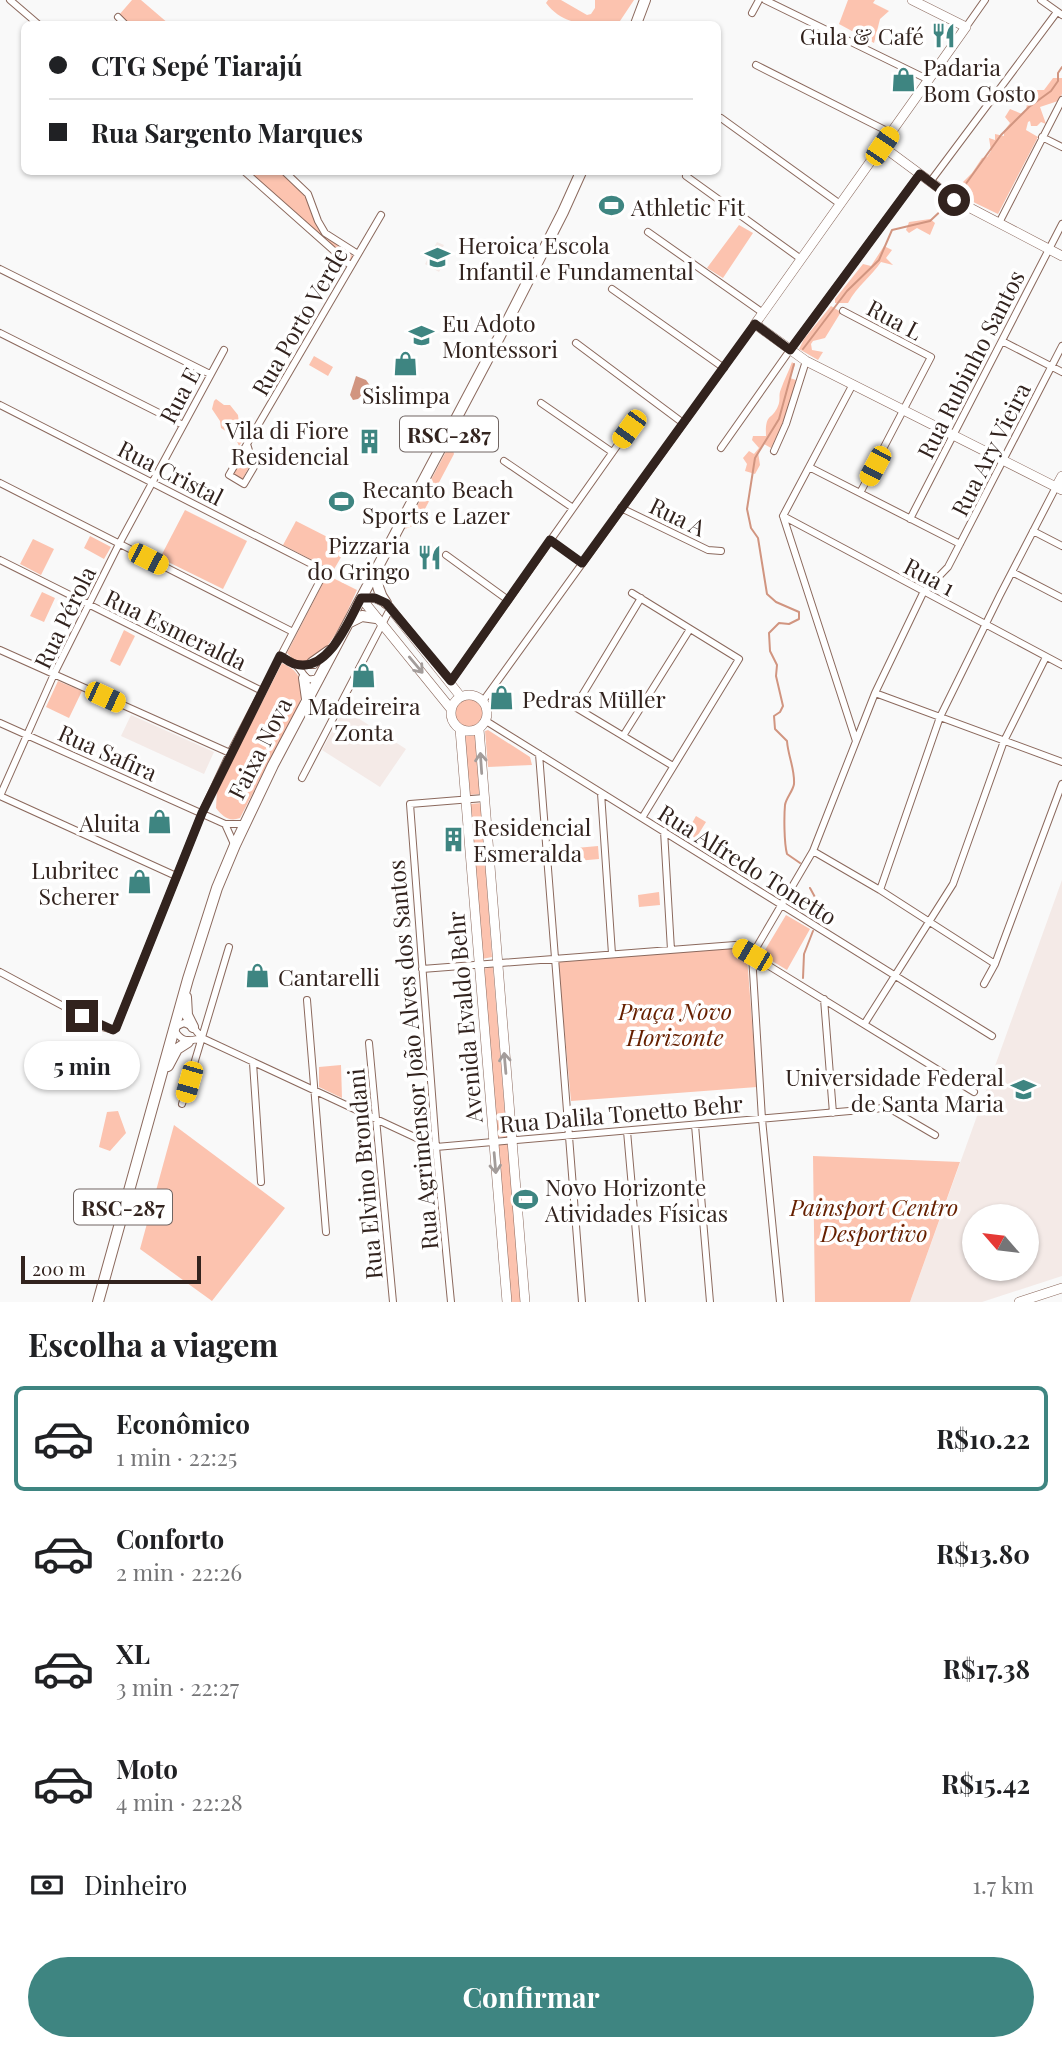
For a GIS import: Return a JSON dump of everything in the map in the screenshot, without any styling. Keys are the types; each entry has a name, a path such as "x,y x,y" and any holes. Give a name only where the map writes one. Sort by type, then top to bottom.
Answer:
{"highway":[{"path":"637,21 645,0"},
{"name":"Faixa Nova","path":"98,1302 185,987 217,888 235,845 336,644 507,321 580,175"},
{"path":"376,570 381,597 388,606"},
{"path":"348,623 362,616 379,621"},
{"path":"312,663 336,644"},
{"path":"304,678 307,701"},
{"path":"185,987 187,1016 193,1027"},
{"path":"159,1080 177,1049 188,1042"}],"street":[{"path":"10,0 34,21"},
{"path":"752,13 759,0"},
{"path":"765,0 929,80"},
{"path":"912,0 966,27"},
{"path":"483,701 985,0"},
{"path":"930,182 1060,14 1041,0"},
{"path":"118,18 122,21"},
{"path":"757,65 891,133"},
{"path":"999,223 1062,100"},
{"path":"721,118 840,204"},
{"path":"1042,136 1062,147"},
{"path":"882,146 954,200 1062,256"},
{"path":"721,448 920,174"},
{"path":"248,175 351,266"},
{"path":"288,175 308,194 318,221 326,233 358,254"},
{"path":"686,176 801,259"},
{"name":"Rua Porto Verde","path":"247,444 254,467 244,485 229,475 247,444 358,254 381,215"},
{"name":"Rua Rubinho Santos","path":"910,519 1062,224"},
{"path":"648,232 763,313"},
{"path":"0,269 210,374"},
{"path":"612,289 724,368"},
{"name":"Rua L","path":"844,311 931,357 905,410"},
{"path":"755,324 806,361 1059,489"},
{"path":"0,333 183,425"},
{"path":"1002,341 1062,372"},
{"path":"576,343 684,423"},
{"name":"Rua Ary Vieira","path":"752,955 813,851 876,693 923,593 948,567 1062,346"},
{"name":"Rua E","path":"166,456 223,350"},
{"path":"774,451 786,424 806,361"},
{"path":"853,384 783,516 857,743"},
{"path":"541,403 612,452"},
{"name":"Rua Cristal","path":"0,405 325,571 293,632"},
{"path":"860,493 905,410"},
{"path":"451,681 629,429"},
{"name":"Rua Pérola","path":"0,796 54,674 166,456"},
{"path":"504,461 573,508"},
{"path":"809,467 960,544"},
{"path":"880,890 940,717 1012,572 1059,489 1062,476"},
{"path":"0,483 293,632 202,813 116,1028 113,1030 102,1027 0,972"},
{"name":"Rua A","path":"621,508 708,550 721,551"},
{"name":"Rua 1","path":"783,516 1062,665"},
{"path":"1034,531 1062,546"},
{"path":"550,540 582,563"},
{"path":"446,555 508,600"},
{"name":"Rua Esmeralda","path":"0,560 262,691"},
{"path":"1012,572 1062,598"},
{"path":"632,593 739,659 642,818"},
{"path":"361,598 375,598 388,606 451,681 461,697"},
{"path":"361,598 451,709 454,724 460,729 472,732 482,725 488,714 483,701 469,695 461,697 451,709"},
{"path":"641,598 575,707 673,766"},
{"path":"302,778 388,606"},
{"path":"623,736 690,629"},
{"path":"0,650 230,754"},
{"path":"280,656 296,664 312,663 320,676 310,680 304,678 296,664"},
{"path":"865,1023 953,884 1004,741 1046,657"},
{"path":"876,693 1062,762"},
{"name":"Rua Safira","path":"0,723 226,824"},
{"name":"Rua Alfredo Tonetto","path":"482,725 539,754 992,1035"},
{"name":"Avenida Evaldo Behr","path":"482,725 484,798 525,1302"},
{"name":"Avenida Evaldo Behr","path":"460,729 507,1302"},
{"path":"539,754 582,1302"},
{"path":"984,984 995,964 1062,784"},
{"path":"601,793 612,954"},
{"path":"0,796 176,876"},
{"path":"466,800 484,798"},
{"name":"Rua Agrimensor João Alves dos Santos","path":"452,1302 436,1147 410,804 466,800"},
{"path":"235,845 226,824 245,824"},
{"path":"664,831 671,950"},
{"path":"813,851 880,890 995,964"},
{"path":"422,969 735,945 974,1092"},
{"path":"183,1104 229,947"},
{"path":"752,955 762,1119 780,1302"},
{"path":"824,999 832,1113"},
{"path":"307,1000 326,1232"},
{"path":"202,1038 188,1042 173,1028 184,1023 193,1027 202,1038 436,1147"},
{"name":"Rua Elvino Brondani","path":"369,1044 393,1302"},
{"path":"253,1063 261,1182"},
{"name":"Rua Dalila Tonetto Behr","path":"436,1147 888,1109 935,1135"},
{"path":"695,1125 710,1302"},
{"path":"627,1130 642,1302"},
{"path":"1019,1302 1062,1288"}],"shaded area":[{"name":"Heroica Escola Infantil e Fundamental","path":"437,242 444,245 442,249 449,254 439,272 425,264"},
{"path":"356,376 366,380 371,387 358,399 353,400 350,395"},
{"path":"344,709 406,749 380,787 322,750"},
{"path":"131,715 214,752 204,774 121,736"},
{"name":"Universidade Federal de Santa Maria","path":"1062,880 1062,1276 982,1302 910,1302"}],"green space":[{"path":"132,0 141,0 166,21 126,21 119,15"},
{"path":"548,0 561,0 587,15 595,8 595,0 634,0 620,21 573,21 561,17 546,3"},
{"path":"848,0 875,0 873,3 889,11 880,19 874,43 839,24"},
{"path":"1053,78 1062,78 1062,94 1058,101 1040,107 1046,124 1041,122 1037,126 1031,126 1030,121 1028,122 1026,130 1038,137 998,214 965,198 956,189 991,151 989,138 995,140 995,134 1004,136 1010,123 1005,117 1010,109 1022,114 1037,90 1044,90"},
{"path":"251,175 284,175 307,199 316,224 324,236 353,256 351,261"},
{"path":"930,219 935,223 930,235 917,228 909,233 906,230 909,222"},
{"path":"739,225 753,233 723,278 707,268"},
{"path":"884,246 892,250 886,258 893,265 881,262 848,303 835,303 835,299 863,264 871,266"},
{"path":"831,306 841,312 825,338 811,344 812,350 823,352 818,360 799,349"},
{"path":"314,356 333,367 328,376 309,365"},
{"path":"792,362 795,365 790,378 796,380 786,418 771,448 764,444 758,452 760,465 755,474 745,471 747,464 743,458 749,451 754,454 759,448 752,440 753,436 766,436 768,420 776,411 780,391"},
{"path":"216,399 224,405 230,405 238,415 239,424 252,428 239,446 235,437 221,428 212,409"},
{"path":"451,442 454,454 417,524 405,529"},
{"path":"245,454 249,467 242,480 233,475"},
{"path":"185,510 247,541 223,589 160,558"},
{"path":"296,521 347,547 333,571 283,545"},
{"path":"90,536 111,547 104,559 84,548"},
{"path":"33,539 54,549 41,575 20,564"},
{"path":"327,575 357,590 330,643 310,661 298,661 287,653"},
{"path":"42,592 55,598 44,622 30,616"},
{"path":"124,630 135,636 120,666 110,661"},
{"path":"282,663 300,678 300,702 240,818 229,819 216,808 217,790"},
{"path":"58,681 82,691 69,718 46,707"},
{"path":"469,699 479,703 483,713 479,723 469,727 459,723 455,713 459,703"},
{"path":"488,730 530,757 532,765 488,767 485,731"},
{"path":"476,735 481,794 469,795 464,736"},
{"path":"481,803 492,957 482,959 470,804"},
{"path":"696,816 706,822 693,843 684,837"},
{"path":"598,846 599,859 577,861 576,848"},
{"path":"659,892 660,905 639,907 638,895"},
{"path":"786,915 810,929 787,970 762,955"},
{"name":"Praça Novo Horizonte","path":"735,948 747,957 757,1087 571,1101 558,962"},
{"path":"493,967 507,1137 497,1137 483,969"},
{"path":"341,1065 342,1098 319,1087 319,1067"},
{"path":"118,1111 126,1133 110,1151 99,1147 107,1112"},
{"path":"174,1125 285,1208 212,1301 140,1249"},
{"path":"508,1144 522,1302 511,1302 498,1145"},
{"name":"Painsport Centro Desportivo","path":"813,1156 960,1162 910,1302 815,1302"}],"waterway":[{"path":"960,192 1001,135 1029,107 1051,91 1058,81 1058,73 1062,67"},
{"path":"803,349 847,291 879,260 892,230 930,221 947,205"},
{"path":"794,364 779,419 755,458 747,509 751,528 758,538 767,594 776,602 799,612 799,619 789,624 779,623 769,633 770,651 777,665 776,676 783,706 774,716 775,729 787,741 794,778 785,805 786,849 787,854 800,863"},
{"path":"810,888 816,899 817,921"},
{"path":"803,978 804,954 813,931"}],"place":[{"name":"Gula & Café","path":"944,35"},
{"name":"Padaria Bom Gosto","path":"903,79"},
{"name":"Athletic Fit","path":"611,206"},
{"name":"Heroica Escola Infantil e Fundamental","path":"438,257"},
{"name":"Eu Adoto Montessori","path":"422,335"},
{"name":"Sislimpa","path":"406,364"},
{"name":"Vila di Fiore Residencial","path":"369,442"},
{"name":"Recanto Beach Sports e Lazer","path":"342,501"},
{"name":"Pizzaria do Gringo","path":"430,557"},
{"name":"Madeireira Zonta","path":"364,675"},
{"name":"Pedras Müller","path":"502,698"},
{"name":"Aluita","path":"160,822"},
{"name":"Residencial Esmeralda","path":"453,839"},
{"name":"Lubritec Scherer","path":"139,882"},
{"name":"Cantarelli","path":"258,976"},
{"name":"Universidade Federal de Santa Maria","path":"1024,1089"},
{"name":"Novo Horizonte Atividades Físicas","path":"525,1199"}],"route":[{"path":"82,1016 102,1027 113,1030 116,1028 202,813 280,656 296,664 319,660 336,644 361,598 375,598 386,603 451,681 550,540 582,563 755,324 790,350 920,174 954,200"}]}
